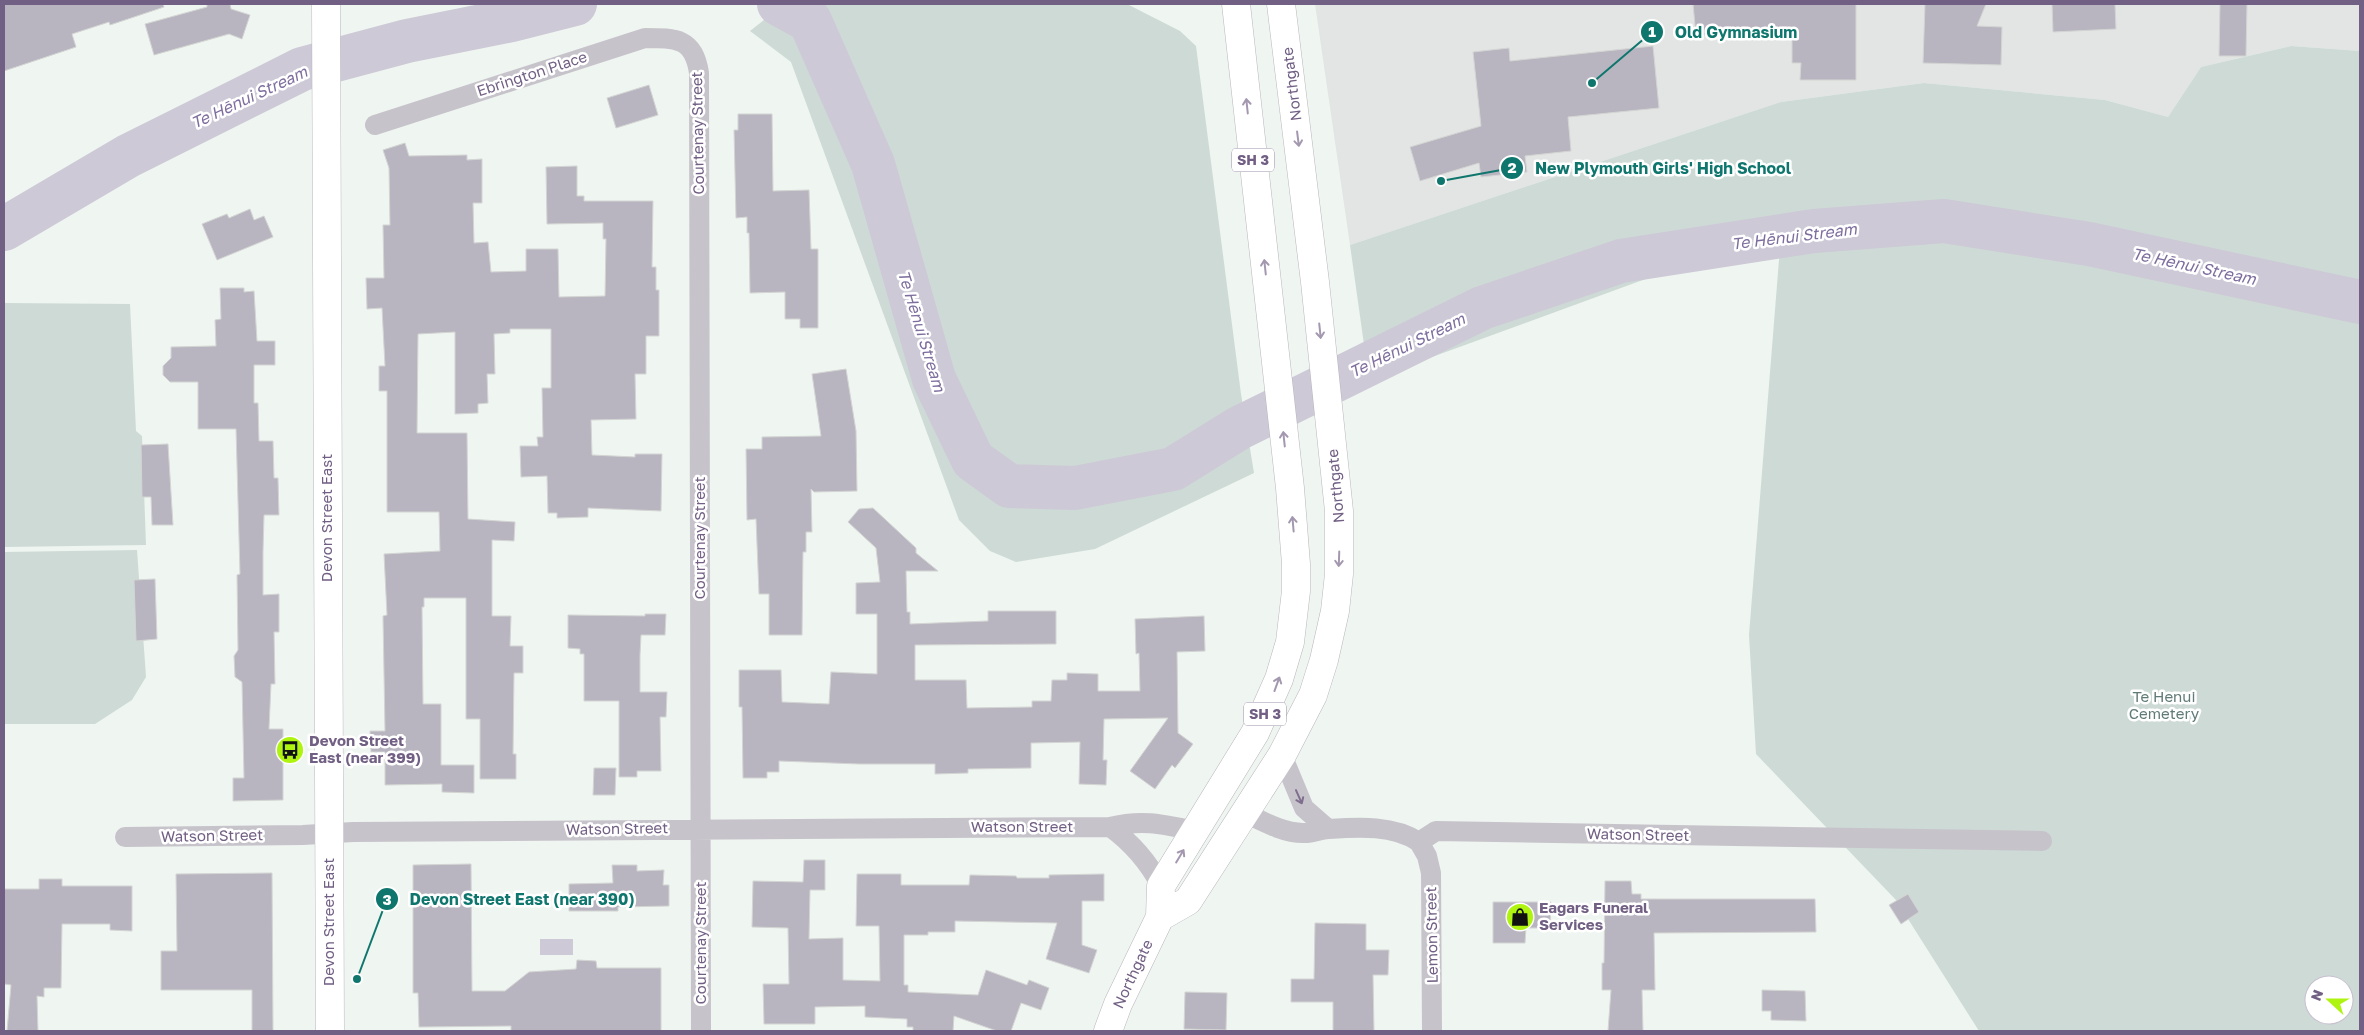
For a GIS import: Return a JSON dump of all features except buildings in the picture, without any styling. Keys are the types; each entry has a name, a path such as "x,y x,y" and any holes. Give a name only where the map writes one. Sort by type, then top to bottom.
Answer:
{"main road":[{"name":"Northgate","path":"1108,1031 1118,1004 1160,917 1161,886 1255,733 1272,697 1286,659 1293,618 1296,564 1290,488 1236,4"},
{"name":"Northgate","path":"1160,917 1188,901 1282,755 1305,714 1328,644 1339,574 1339,511 1315,282 1281,4"},
{"name":"Devon Street East","path":"326,13 330,1031"}],"street":[{"name":"Ebrington Place","path":"375,124 645,38 671,38 689,46"},
{"name":"Courtenay Street","path":"689,46 696,56 699,73 702,1031"},
{"path":"1282,755 1304,808 1328,829"},
{"path":"1245,813 1296,833 1328,829 1390,830 1406,834 1419,842"},
{"name":"Watson Street","path":"125,837 701,829 1110,827 1135,822 1150,822 1195,831"},
{"path":"1110,827 1142,856 1161,886"},
{"name":"Watson Street","path":"1419,842 1436,831 2042,841"},
{"name":"Lemon Street","path":"1419,842 1427,856 1431,872 1432,1031"}],"shaded area":[{"path":"1315,4 2360,4 2360,51 2291,46 2201,67 2168,117 2105,100 1924,83 1781,102 1350,245"},
{"path":"540,939 573,939 573,955 540,955"}],"green space":[{"path":"784,4 1127,4 1180,31 1196,46 1241,394 1254,473 1095,549 1016,562 990,551 959,520 791,62 750,31"},
{"name":"Te Henui Cemetery","path":"2291,46 2360,51 2360,1031 1979,1031 1896,900 1756,754 1749,635 1781,235 1640,281 1369,380 1350,245 1781,102 1924,83 2105,100 2168,117 2201,67"},
{"path":"4,303 130,304 136,431 142,436 146,545 4,547"},
{"path":"137,550 146,677 132,700 95,724 4,724 4,552"}],"waterway":[{"name":"Te Hēnui Stream","path":"4,229 128,156 302,69 407,41 512,20 575,4"},
{"name":"Te Hēnui Stream","path":"779,4 810,21 873,164 934,379 973,460 1009,486 1075,488 1173,469 1239,428 1482,308 1621,261 1814,231 1944,221 2089,244 2360,302"}],"place":[{"name":"Old Gymnasium","path":"1592,83"},
{"name":"New Plymouth Girls' High School","path":"1441,181"},
{"name":"Devon Street East (near 399)","path":"290,750"},
{"name":"Eagars Funeral Services","path":"1520,917"},
{"name":"Devon Street East (near 390)","path":"357,979"}]}
